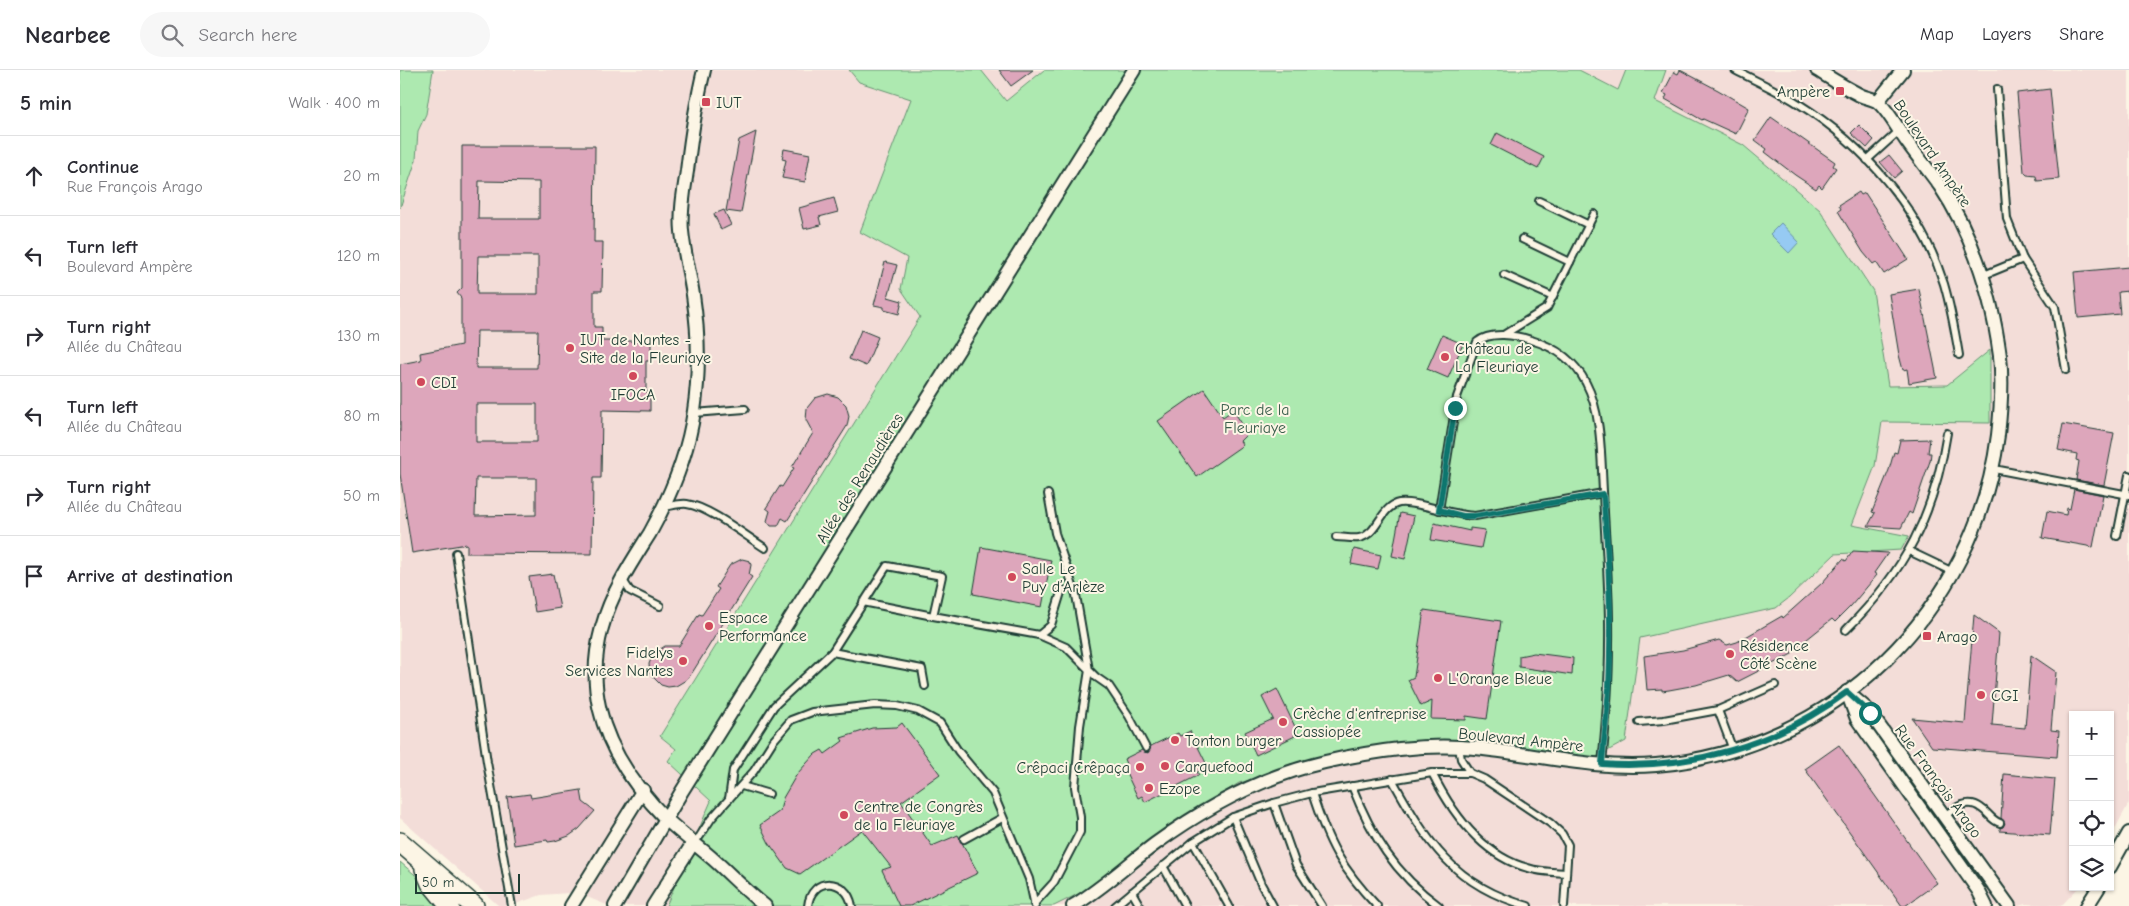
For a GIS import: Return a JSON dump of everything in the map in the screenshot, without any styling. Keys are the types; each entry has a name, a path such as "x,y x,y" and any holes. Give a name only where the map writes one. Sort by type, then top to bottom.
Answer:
{"main road":[{"path":"400,842 474,906"},
{"path":"423,863 431,883 450,906"}],"street":[{"path":"704,70 689,157 682,230 693,294 700,362 694,413 686,450 663,507 606,610 596,651 595,677 598,704 606,731 630,775 666,819 765,906"},
{"name":"Allée des Renaudières","path":"615,906 682,791 1134,70"},
{"name":"Boulevard Ampère","path":"1074,906 1112,880 1152,846 1223,800 1250,786 1300,768 1342,758 1408,748 1459,747 1602,764 1633,766 1685,762 1733,750 1774,736 1822,710 1870,676 1913,633 1937,602 1954,573 1983,508 1994,469 2000,416 2002,372 1996,330 1984,275 1964,230 1942,189 1878,101 1859,95 1817,70"},
{"path":"1878,101 1904,70"},
{"name":"Rue François Arago","path":"1847,692 1867,709 2008,906"},
{"name":"Rue François Arago","path":"1847,692 1857,719 1978,890 1986,906"},
{"path":"571,906 642,790"},
{"path":"2114,859 2129,833"},
{"path":"653,906 693,843"},
{"path":"2087,906 2096,891"}],"lane":[{"path":"1735,70 1798,103 1827,123 1887,181 1930,250 1944,283 1959,355"},
{"path":"1997,89 2007,219 2023,259 2055,308 2066,370"},
{"path":"1867,160 1899,131"},
{"path":"1539,201 1589,224"},
{"path":"1504,335 1547,308 1594,214"},
{"path":"1522,239 1570,262"},
{"path":"1984,275 2023,259"},
{"path":"1504,275 1553,297"},
{"path":"1439,510 1456,397 1470,357 1481,339 1504,335 1525,338 1550,347 1572,363 1580,373 1590,393 1598,427 1606,526 1610,641 1609,688 1602,764"},
{"path":"694,413 745,409"},
{"path":"1846,630 1881,593 1909,551 1932,502 1948,433"},
{"path":"1994,469 2127,495"},
{"path":"2117,536 2127,495 2129,475"},
{"path":"1034,905 1054,882 1080,832 1080,817 1075,787 1079,733 1089,670 1076,595 1055,534 1048,494"},
{"path":"1336,536 1360,538 1367,535 1389,508 1400,502 1463,516 1475,516 1603,494"},
{"path":"663,507 688,504 709,512 765,548"},
{"path":"1909,551 1954,573"},
{"path":"456,554 488,770 512,906"},
{"path":"729,799 733,770 774,706 832,652 887,566 942,576 933,616"},
{"path":"622,579 630,591 660,606"},
{"path":"1039,635 1051,625 1062,589"},
{"path":"864,602 1039,635 1066,647 1089,670 1109,686 1129,716 1146,748"},
{"path":"832,652 922,669 926,686"},
{"path":"1640,722 1681,718 1718,710 1775,684"},
{"path":"693,843 711,819 754,771 773,741 791,720 812,712 888,704 918,712 940,723 958,751 993,793 1029,879 1034,905"},
{"path":"1718,710 1733,750"},
{"path":"1459,747 1461,760 1470,773"},
{"path":"1432,773 1460,819 1499,855 1529,869 1566,873"},
{"path":"1115,906 1193,842 1233,817 1312,793 1432,773 1470,773 1484,779 1550,823 1562,834 1568,845 1564,906"},
{"path":"1392,779 1423,833 1436,851 1456,870 1489,892 1528,906"},
{"path":"742,786 769,794"},
{"path":"1352,786 1380,845 1404,875 1439,906"},
{"path":"1312,793 1324,829 1340,861 1356,884 1377,906"},
{"path":"1274,803 1296,865 1322,906"},
{"path":"1944,816 1959,806 1969,804 1981,807 1992,820 2000,823"},
{"path":"1233,817 1261,884 1273,906"},
{"path":"964,839 1002,818"},
{"path":"1193,842 1229,906"},
{"path":"1163,866 1185,906"},
{"path":"808,906 812,892 822,885 834,884 845,889 850,897 852,906"},
{"path":"1132,892 1140,906"}],"shaded area":[{"path":"433,70 2129,70 2129,803 2114,831 2114,711 2069,711 2069,891 2075,891 2061,906 2025,904 2019,906 609,906 587,897 569,893 541,895 510,906 499,906 400,818 400,208 416,160 418,131 426,114"}],"green space":[{"path":"400,70 433,70 426,114 418,131 416,160 400,208"},
{"name":"Parc de la Fleuriaye","path":"849,70 981,70 1006,101 1044,70 1579,70 1618,90 1626,70 1666,70 1655,101 1743,145 1820,210 1873,291 1888,386 1947,385 1990,350 1990,423 1882,422 1875,466 1852,525 1909,536 1901,550 1835,554 1776,608 1640,638 1626,741 1596,757 1547,753 1374,746 1239,783 1143,844 1088,889 1054,906 666,906 711,801 668,761 676,749 660,736 920,317 901,289 907,258 860,232 911,99 859,82"},
{"path":"400,862 420,879 441,906 400,906"}],"water":[{"path":"1781,223 1799,242 1789,253 1770,234"}],"building":[{"path":"999,70 1033,70 1011,86"},
{"path":"1680,70 1749,108 1736,134 1702,120 1665,99 1667,95 1663,93 1674,72 1678,74"},
{"path":"2050,89 2059,179 2037,181 2036,176 2027,175 2024,172 2017,93"},
{"path":"1771,117 1835,162 1833,166 1836,168 1822,188 1819,185 1816,189 1795,175 1765,152 1767,149 1755,140"},
{"path":"1859,125 1874,140 1867,148 1851,133"},
{"path":"756,132 741,213 726,211 739,140"},
{"path":"1497,133 1544,157 1538,169 1491,145"},
{"name":"IUT de Nantes - Site de la Fleuriaye","path":"462,146 595,146 594,242 603,242 602,291 594,291 594,327 602,327 602,341 651,341 651,361 646,361 646,392 650,392 650,411 602,410 601,478 593,478 592,554 467,553 467,544 412,553 400,474 400,364 421,360 420,353 461,345 461,298 457,293 462,288","holes":["479,181 539,182 539,219 478,219","478,256 538,256 538,294 477,294","477,331 538,331 537,368 476,368","476,404 537,404 537,442 476,442","476,478 536,478 536,515 475,516"]},
{"path":"784,149 810,154 805,182 782,178 786,160 782,159"},
{"path":"1889,155 1902,171 1894,178 1880,162"},
{"path":"1859,192 1861,195 1865,193 1908,259 1884,274 1876,262 1873,264 1863,252 1838,211 1841,209 1839,205"},
{"path":"834,198 838,212 819,217 821,225 804,229 799,208"},
{"path":"724,210 731,225 721,230 714,214"},
{"path":"885,262 897,265 888,297 902,301 899,314 884,310 884,307 874,305"},
{"path":"2129,267 2129,291 2118,292 2120,314 2078,318 2074,272"},
{"path":"1919,289 1937,378 1909,383 1907,369 1903,370 1899,355 1889,294"},
{"path":"861,330 878,337 866,366 849,359"},
{"name":"Château de La Fleuriaye","path":"1442,335 1463,344 1448,378 1427,369"},
{"path":"1204,389 1223,417 1233,410 1248,433 1240,441 1243,445 1197,477 1158,421"},
{"path":"828,394 838,397 846,405 849,416 847,426 787,521 782,518 778,526 771,526 767,521 770,511 766,508 794,468 792,467 813,433 806,420 807,408 815,398"},
{"path":"2063,424 2114,433 2104,485 2076,480 2079,461 2076,460 2077,454 2058,450"},
{"path":"1930,439 1928,453 1931,453 1930,461 1912,514 1909,512 1901,528 1868,526 1875,513 1872,512 1889,470 1894,452 1897,453 1900,440"},
{"path":"2074,489 2103,495 2093,547 2042,538 2047,511 2066,515 2067,508 2070,509"},
{"path":"1400,513 1414,516 1405,559 1392,556"},
{"path":"1434,523 1470,531 1470,528 1485,530 1481,548 1431,540"},
{"name":"Salle Le Puy d’Arlèze","path":"981,547 1051,560 1042,607 973,594"},
{"path":"1354,549 1381,555 1378,569 1351,564"},
{"path":"1853,551 1888,553 1874,573 1877,575 1851,606 1835,622 1832,619 1791,652 1792,654 1737,682 1729,675 1696,685 1669,690 1647,690 1644,656 1683,650 1719,640 1727,645 1737,642 1782,616 1783,618 1822,583 1843,559 1846,561"},
{"name":"Espace Performance","path":"742,559 750,561 749,575 752,577 692,673 686,680 676,686 668,687 661,685 650,674 649,664 653,654 665,646 679,646 699,614 702,615 719,589 716,587 730,565"},
{"path":"553,574 560,608 535,612 529,577"},
{"path":"1424,610 1501,621 1487,719 1466,716 1466,720 1431,719 1432,701 1421,706 1408,680 1414,677"},
{"name":"CGI","path":"1974,615 1999,633 1992,725 2025,728 2031,655 2056,672 2051,730 2059,731 2057,757 1932,747 1912,718 1965,723"},
{"path":"1534,653 1573,658 1572,675 1519,667 1519,656"},
{"name":"Crèche d'entreprise Cassiopée","path":"1277,689 1298,733 1256,755 1245,732 1273,719 1262,697"},
{"name":"Centre de Congrès de la Fleuriaye","path":"902,723 940,774 901,802 932,846 958,835 978,873 910,906 899,906 882,870 891,867 862,830 800,874 787,868 769,843 760,825 780,811 783,798 797,774 815,754 822,750 825,754 843,741 841,738 872,728 897,727"},
{"name":"Carquefood","path":"1190,731 1208,767 1197,772 1199,775 1145,802 1142,796 1138,798 1123,766 1126,764 1124,759 1142,750 1148,753 1151,746 1178,733 1180,736"},
{"path":"1839,745 1937,883 1905,906 1902,906 1805,769"},
{"path":"2004,774 2055,779 2050,835 2000,831 2000,828 2005,823 2001,818"},
{"path":"581,790 583,802 595,811 579,829 569,836 555,841 548,842 547,840 514,845 507,797 530,794 531,798"}],"place":[{"name":"Ampère","path":"1840,91"},
{"name":"IUT","path":"706,102"},
{"name":"IUT de Nantes - Site de la Fleuriaye","path":"570,348"},
{"name":"Château de La Fleuriaye","path":"1445,357"},
{"name":"IFOCA","path":"633,376"},
{"name":"CDI","path":"421,382"},
{"name":"Salle Le Puy d’Arlèze","path":"1012,577"},
{"name":"Espace Performance","path":"709,626"},
{"name":"Arago","path":"1927,636"},
{"name":"Résidence Côté Scène","path":"1730,654"},
{"name":"Fidelys Services Nantes","path":"683,661"},
{"name":"L'Orange Bleue","path":"1438,678"},
{"name":"CGI","path":"1981,695"},
{"name":"Crèche d'entreprise Cassiopée","path":"1283,722"},
{"name":"Tonton burger","path":"1175,740"},
{"name":"Carquefood","path":"1165,766"},
{"name":"Crêpaci Crêpaça","path":"1140,767"},
{"name":"Ezope","path":"1149,788"},
{"name":"Centre de Congrès de la Fleuriaye","path":"844,815"}],"route":[{"path":"1455,408 1439,510 1463,516 1475,516 1603,494 1610,641 1609,688 1602,764 1633,766 1685,762 1733,750 1774,736 1822,710 1847,692 1870,713"}]}
